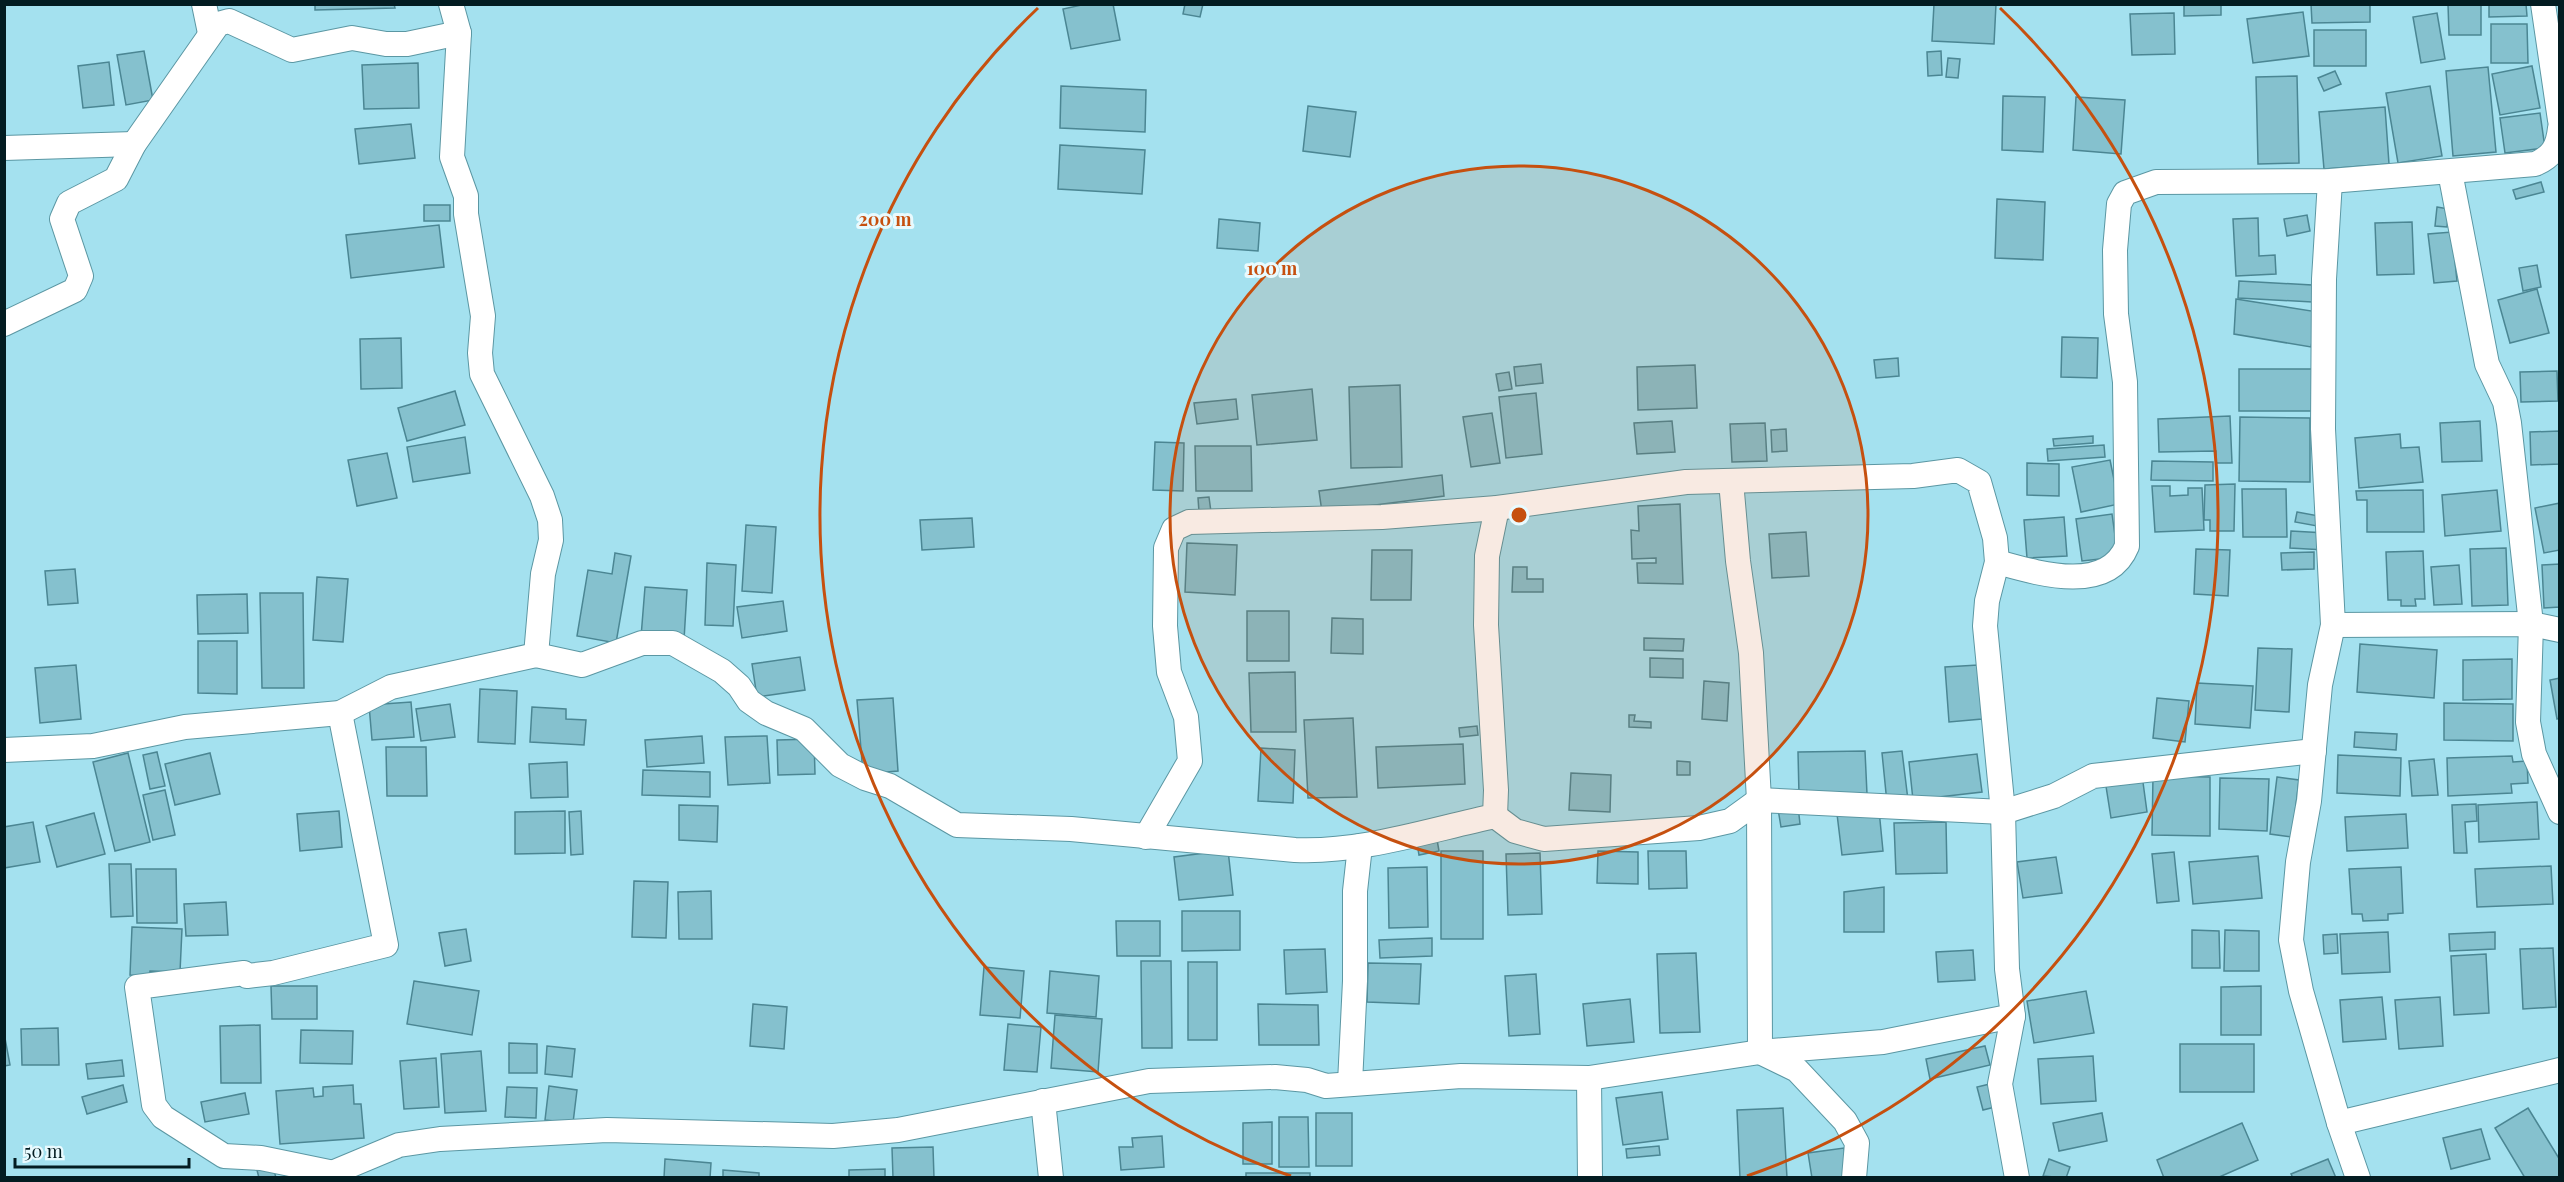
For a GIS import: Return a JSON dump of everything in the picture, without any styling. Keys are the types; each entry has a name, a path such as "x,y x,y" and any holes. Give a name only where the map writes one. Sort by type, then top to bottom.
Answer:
{"street":[{"path":"204,4 210,33"},
{"path":"451,4 459,33 452,157 466,196 466,214 483,316 480,353 483,374 542,496 550,520 550,540 543,574 536,655"},
{"path":"2543,4 2559,120"},
{"path":"4,324 75,290 81,276 62,219 69,203 116,179 134,144 218,24 229,21 292,51 352,38 386,44 407,44 459,33"},
{"path":"1997,562 2068,577 2086,576 2112,568 2121,560 2127,546 2126,382 2116,314 2115,250 2118,210 2122,196 2135,188 2156,182 2330,182 2553,165 2559,128"},
{"path":"4,148 134,144"},
{"path":"2450,172 2487,364 2505,402 2509,423 2532,624 2528,722 2534,754 2559,812"},
{"path":"2330,182 2324,279 2323,429 2333,625 2320,685 2291,940 2301,991 2339,1123 2358,1178"},
{"path":"1146,837 1190,761 1186,717 1169,672 1165,626 1166,548 1174,529 1189,522 1382,517 1497,508 1686,482 1913,476 1958,470 1979,482 1995,538 1997,562 1987,601 1985,626 2003,812 2007,969 2013,1016 2000,1084 2017,1178"},
{"path":"1731,481 1738,561 1751,653 1759,800 1760,1052"},
{"path":"1495,816 1496,790 1486,625 1487,556 1497,508"},
{"path":"2333,625 2532,624 2559,630"},
{"path":"4,750 93,746 185,727 340,713 391,687 536,655 582,665 642,643 674,643 722,670 739,686 748,701 766,713 804,729 840,765 865,778 890,786 957,825 1071,829 1326,851 1360,846 1495,816 1515,831 1544,839 1699,828 1730,821 1759,800 2003,812 2054,796 2093,776 2314,752"},
{"path":"340,713 386,945 273,974 247,976 244,973 137,987 154,1105 163,1117 224,1156 261,1158 324,1175 399,1145 440,1139 607,1130 833,1136 898,1130 1149,1081 1275,1077 1307,1080 1326,1086 1461,1076 1589,1078 1760,1052 1883,1042 2013,1016"},
{"path":"1350,1083 1355,981 1355,891 1360,846"},
{"path":"1760,1052 1797,1070 1845,1121 1857,1143 1854,1178"},
{"path":"2339,1123 2559,1070"},
{"path":"1589,1078 1590,1178"},
{"path":"1043,1101 1051,1178"}],"building":[{"path":"315,4 394,4 395,8 315,10"},
{"path":"1086,4 1113,4 1120,40 1071,49 1063,9"},
{"path":"1185,4 1203,4 1200,17 1183,14"},
{"path":"1934,4 1996,4 1994,44 1932,41"},
{"path":"2184,4 2221,4 2221,15 2184,16"},
{"path":"2311,4 2370,4 2370,22 2312,23"},
{"path":"2448,4 2481,4 2481,35 2449,35"},
{"path":"2489,4 2526,4 2527,16 2489,17"},
{"path":"2303,12 2309,56 2253,63 2247,19"},
{"path":"2174,13 2175,54 2132,55 2130,14"},
{"path":"2437,13 2445,59 2421,63 2413,17"},
{"path":"2491,24 2527,24 2528,63 2491,63"},
{"path":"2314,30 2366,30 2366,66 2314,66"},
{"path":"144,51 153,100 126,105 117,55"},
{"path":"1941,51 1942,75 1928,76 1927,52"},
{"path":"1948,58 1960,59 1958,78 1946,77"},
{"path":"109,62 114,105 83,108 78,66"},
{"path":"418,63 419,108 364,109 362,65"},
{"path":"2532,66 2540,108 2500,115 2492,74"},
{"path":"2488,67 2496,152 2453,156 2446,71"},
{"path":"2335,71 2341,84 2324,91 2318,78"},
{"path":"2297,76 2299,163 2258,164 2256,77"},
{"path":"1061,86 1146,90 1145,132 1060,128"},
{"path":"2430,86 2442,156 2398,163 2386,93"},
{"path":"2003,96 2045,97 2043,152 2002,150"},
{"path":"2076,97 2125,100 2121,154 2073,150"},
{"path":"1308,106 1356,112 1350,157 1303,151"},
{"path":"2385,107 2389,164 2324,169 2319,112"},
{"path":"2540,113 2545,148 2505,153 2500,118"},
{"path":"411,124 415,158 359,164 355,129"},
{"path":"1060,145 1145,150 1142,194 1058,189"},
{"path":"2541,182 2544,192 2516,199 2513,190"},
{"path":"1997,199 2045,202 2043,260 1995,258"},
{"path":"424,205 450,205 450,221 424,221"},
{"path":"2437,207 2449,209 2447,227 2435,226"},
{"path":"2307,215 2310,231 2287,236 2284,219"},
{"path":"2258,218 2259,256 2275,255 2276,274 2236,276 2233,219"},
{"path":"1219,219 1260,223 1258,251 1217,248"},
{"path":"2412,222 2414,274 2377,275 2375,223"},
{"path":"439,225 444,267 351,278 346,235"},
{"path":"2452,232 2457,281 2434,283 2428,234"},
{"path":"2537,265 2541,287 2523,291 2519,268"},
{"path":"2239,281 2312,285 2312,302 2238,298"},
{"path":"2537,289 2549,333 2510,343 2498,300"},
{"path":"2236,299 2318,312 2311,347 2234,334"},
{"path":"2062,337 2098,338 2097,378 2061,377"},
{"path":"401,338 402,388 361,389 360,339"},
{"path":"1898,358 1899,376 1876,378 1874,360"},
{"path":"1541,364 1543,383 1516,386 1514,367"},
{"path":"1695,365 1697,408 1638,410 1637,367"},
{"path":"2239,369 2314,369 2315,411 2239,411"},
{"path":"2557,371 2558,401 2521,402 2520,372"},
{"path":"1509,372 1512,389 1499,391 1496,374"},
{"path":"1400,385 1402,467 1351,468 1349,387"},
{"path":"1312,389 1317,440 1257,445 1252,395"},
{"path":"455,391 465,425 407,441 398,408"},
{"path":"1536,393 1542,454 1506,458 1499,397"},
{"path":"1236,399 1238,419 1197,424 1194,403"},
{"path":"1492,413 1500,463 1471,467 1463,417"},
{"path":"2230,416 2232,463 2216,463 2216,451 2159,452 2158,419"},
{"path":"2240,417 2310,418 2310,482 2239,481"},
{"path":"1672,421 1675,452 1637,454 1634,423"},
{"path":"2480,421 2482,461 2442,462 2440,423"},
{"path":"1765,423 1767,461 1732,462 1730,424"},
{"path":"1786,429 1787,451 1772,452 1771,430"},
{"path":"2560,431 2560,464 2531,465 2530,432"},
{"path":"2400,434 2401,448 2419,447 2423,482 2359,488 2355,438"},
{"path":"2093,436 2093,443 2054,446 2053,439"},
{"path":"465,437 470,473 413,482 407,447"},
{"path":"1155,442 1184,443 1183,491 1153,490"},
{"path":"2104,445 2105,457 2048,461 2047,449"},
{"path":"1195,446 1251,446 1252,491 1196,491"},
{"path":"387,453 397,498 357,506 348,460"},
{"path":"2110,460 2119,504 2081,512 2072,467"},
{"path":"2152,461 2213,462 2213,481 2151,480"},
{"path":"2027,463 2059,464 2059,496 2027,495"},
{"path":"1442,475 1444,496 1322,512 1319,491"},
{"path":"2235,484 2234,531 2210,531 2210,520 2204,520 2205,485"},
{"path":"2152,486 2170,486 2170,496 2188,495 2188,488 2202,488 2204,530 2155,532"},
{"path":"2242,489 2286,489 2287,537 2243,537"},
{"path":"2423,490 2424,532 2367,532 2367,500 2357,500 2356,491"},
{"path":"2497,490 2501,531 2445,536 2442,495"},
{"path":"1209,497 1211,512 1199,512 1198,498"},
{"path":"2560,503 2560,550 2544,553 2535,508"},
{"path":"1680,504 1683,584 1638,583 1637,563 1656,563 1656,558 1632,559 1631,530 1639,531 1638,506"},
{"path":"2297,512 2319,516 2317,526 2295,522"},
{"path":"2112,514 2118,557 2082,561 2076,519"},
{"path":"2064,517 2067,556 2027,558 2024,520"},
{"path":"972,518 974,547 922,550 920,520"},
{"path":"746,525 776,527 772,593 742,591"},
{"path":"2291,531 2326,533 2325,550 2290,548"},
{"path":"1806,532 1809,576 1772,578 1769,534"},
{"path":"1187,543 1237,545 1235,595 1185,592"},
{"path":"2506,548 2508,605 2472,606 2470,549"},
{"path":"2196,549 2230,550 2228,596 2194,594"},
{"path":"1372,550 1412,550 1411,600 1371,600"},
{"path":"2423,551 2425,599 2415,599 2416,606 2401,606 2401,600 2388,600 2386,552"},
{"path":"2314,552 2314,569 2282,570 2281,553"},
{"path":"615,553 631,556 616,643 577,636 588,570 612,574"},
{"path":"707,563 736,565 733,626 705,625"},
{"path":"2560,564 2560,607 2544,608 2542,565"},
{"path":"2459,565 2462,604 2434,605 2431,567"},
{"path":"1513,567 1527,567 1527,579 1543,579 1543,592 1512,592"},
{"path":"75,569 78,603 48,605 45,571"},
{"path":"317,577 348,579 343,642 313,640"},
{"path":"645,587 687,590 684,640 641,637"},
{"path":"260,593 303,593 304,688 262,688"},
{"path":"247,594 248,633 198,634 197,595"},
{"path":"783,601 787,631 742,638 737,607"},
{"path":"1247,611 1289,611 1289,661 1247,661"},
{"path":"1332,618 1363,619 1363,654 1331,653"},
{"path":"1644,638 1684,639 1683,651 1644,650"},
{"path":"198,641 237,641 237,694 198,693"},
{"path":"2360,644 2437,650 2434,698 2357,692"},
{"path":"2258,648 2292,649 2289,712 2255,710"},
{"path":"800,657 805,690 757,697 752,664"},
{"path":"1650,658 1683,659 1683,678 1650,677"},
{"path":"2512,659 2512,699 2463,700 2463,660"},
{"path":"76,665 81,719 40,723 35,668"},
{"path":"1978,665 1982,719 1949,722 1945,667"},
{"path":"1295,672 1296,732 1251,732 1249,673"},
{"path":"2560,678 2560,718 2557,719 2550,680"},
{"path":"1704,681 1729,683 1727,721 1702,719"},
{"path":"2197,683 2253,686 2250,728 2195,724"},
{"path":"480,689 517,691 515,744 478,742"},
{"path":"893,698 898,771 863,774 857,700"},
{"path":"2157,698 2189,701 2185,742 2153,738"},
{"path":"411,702 414,737 372,740 369,705"},
{"path":"2444,703 2513,704 2513,741 2444,740"},
{"path":"450,704 455,737 421,741 416,709"},
{"path":"532,707 566,709 566,719 586,720 584,745 530,742"},
{"path":"1629,715 1635,715 1634,721 1651,722 1651,728 1629,727"},
{"path":"1353,718 1357,797 1308,798 1304,720"},
{"path":"1477,726 1478,735 1460,737 1459,728"},
{"path":"2355,732 2397,734 2396,750 2354,747"},
{"path":"702,736 704,763 647,767 645,740"},
{"path":"767,736 770,783 728,785 725,737"},
{"path":"814,739 815,774 778,775 777,740"},
{"path":"1463,744 1465,784 1378,788 1376,747"},
{"path":"386,747 426,747 427,796 387,796"},
{"path":"1261,748 1295,750 1293,803 1258,801"},
{"path":"1865,751 1867,794 1799,795 1798,752"},
{"path":"1902,751 1908,800 1887,803 1882,753"},
{"path":"157,752 165,786 150,789 143,755"},
{"path":"128,753 150,842 115,851 93,762"},
{"path":"210,753 220,794 175,805 165,764"},
{"path":"1977,754 1982,792 1913,800 1909,762"},
{"path":"2338,755 2401,758 2400,796 2337,793"},
{"path":"2512,756 2513,762 2527,761 2528,783 2511,784 2512,793 2448,796 2447,758"},
{"path":"2434,759 2438,795 2412,796 2409,761"},
{"path":"1677,761 1690,762 1690,775 1677,775"},
{"path":"567,762 568,797 531,798 529,764"},
{"path":"643,770 710,772 710,797 642,795"},
{"path":"1571,773 1611,775 1610,812 1569,810"},
{"path":"2142,775 2147,812 2111,818 2105,780"},
{"path":"2153,776 2210,777 2210,836 2152,835"},
{"path":"2277,777 2299,780 2292,837 2270,834"},
{"path":"2220,778 2269,779 2267,831 2219,829"},
{"path":"165,790 175,835 153,840 143,795"},
{"path":"2537,802 2539,839 2479,842 2478,805"},
{"path":"2476,804 2477,821 2465,822 2467,853 2454,853 2452,805"},
{"path":"679,805 718,806 717,842 679,840"},
{"path":"1798,806 1800,824 1781,827 1778,809"},
{"path":"1879,810 1883,851 1842,855 1837,814"},
{"path":"339,811 342,847 300,851 297,814"},
{"path":"565,811 565,853 515,854 515,812"},
{"path":"581,811 583,854 571,855 569,812"},
{"path":"94,813 105,854 57,867 46,826"},
{"path":"2406,814 2408,848 2347,851 2345,817"},
{"path":"33,822 40,862 4,868 4,827"},
{"path":"1946,822 1947,873 1896,874 1894,823"},
{"path":"1436,834 1439,851 1419,855 1416,837"},
{"path":"1228,850 1233,895 1179,900 1174,857"},
{"path":"1441,851 1483,851 1483,939 1441,939"},
{"path":"1598,851 1638,852 1638,884 1597,883"},
{"path":"1648,851 1686,851 1687,888 1649,889"},
{"path":"2174,852 2179,901 2157,903 2152,854"},
{"path":"1540,853 1542,914 1508,915 1506,854"},
{"path":"2258,856 2262,898 2193,904 2189,862"},
{"path":"2056,857 2062,893 2023,898 2017,862"},
{"path":"109,864 131,864 133,916 111,917"},
{"path":"2551,866 2553,904 2477,907 2475,869"},
{"path":"1427,867 1428,927 1389,928 1388,868"},
{"path":"2401,867 2403,913 2388,914 2388,920 2363,921 2362,914 2352,914 2349,869"},
{"path":"136,869 176,869 177,923 137,923"},
{"path":"634,881 668,882 666,938 632,937"},
{"path":"1884,887 1884,932 1844,932 1844,892"},
{"path":"711,891 712,939 679,939 678,892"},
{"path":"226,902 228,935 186,936 184,904"},
{"path":"1182,911 1240,911 1240,950 1182,951"},
{"path":"1116,921 1160,921 1160,956 1117,956"},
{"path":"132,927 182,929 180,972 150,971 149,976 130,975"},
{"path":"466,929 471,961 445,966 439,933"},
{"path":"2192,930 2219,931 2220,968 2192,968"},
{"path":"2225,930 2259,931 2259,971 2224,971"},
{"path":"2388,932 2390,972 2342,974 2340,934"},
{"path":"2495,932 2495,949 2450,951 2449,934"},
{"path":"2337,934 2338,953 2324,954 2323,935"},
{"path":"1432,938 1432,956 1380,958 1379,940"},
{"path":"2553,948 2556,1007 2523,1009 2520,949"},
{"path":"1325,949 1327,992 1286,994 1284,950"},
{"path":"1973,950 1975,980 1938,982 1936,952"},
{"path":"1696,953 1700,1032 1660,1033 1657,954"},
{"path":"2486,954 2489,1013 2454,1015 2451,956"},
{"path":"1141,961 1171,961 1172,1048 1142,1048"},
{"path":"1188,962 1217,962 1217,1040 1188,1040"},
{"path":"1368,963 1421,964 1419,1004 1367,1002"},
{"path":"984,967 1024,971 1020,1018 980,1015"},
{"path":"1050,971 1099,976 1096,1017 1047,1013"},
{"path":"1536,974 1540,1034 1509,1036 1505,976"},
{"path":"414,981 479,991 472,1035 407,1024"},
{"path":"271,986 317,986 317,1019 272,1019"},
{"path":"2261,986 2261,1035 2221,1035 2221,987"},
{"path":"2086,991 2094,1033 2034,1043 2027,1001"},
{"path":"2382,997 2386,1039 2343,1042 2340,1000"},
{"path":"2440,997 2443,1046 2399,1049 2395,1000"},
{"path":"1630,999 1634,1042 1587,1046 1583,1004"},
{"path":"753,1004 787,1007 784,1049 750,1046"},
{"path":"1258,1004 1318,1005 1319,1045 1259,1045"},
{"path":"1055,1015 1102,1019 1098,1072 1051,1068"},
{"path":"1008,1024 1041,1027 1037,1072 1004,1070"},
{"path":"260,1025 261,1083 221,1083 220,1026"},
{"path":"58,1028 59,1065 22,1065 21,1029"},
{"path":"301,1030 353,1031 352,1064 300,1063"},
{"path":"4,1033 10,1065 4,1066"},
{"path":"509,1043 537,1044 537,1073 509,1073"},
{"path":"2180,1044 2254,1044 2254,1092 2180,1092"},
{"path":"547,1046 575,1049 572,1077 545,1074"},
{"path":"1985,1046 1990,1065 1930,1079 1926,1059"},
{"path":"481,1051 486,1111 445,1113 441,1054"},
{"path":"2093,1056 2096,1101 2041,1104 2038,1059"},
{"path":"436,1058 439,1107 404,1109 400,1061"},
{"path":"122,1060 124,1076 88,1079 86,1064"},
{"path":"1994,1083 1999,1106 1983,1110 1977,1087"},
{"path":"123,1085 127,1102 87,1114 82,1097"},
{"path":"353,1085 354,1104 361,1104 364,1138 280,1144 276,1091 313,1088 314,1097 323,1096 323,1087"},
{"path":"549,1086 577,1090 573,1123 545,1120"},
{"path":"507,1087 537,1088 536,1118 505,1117"},
{"path":"1662,1092 1668,1139 1623,1145 1616,1098"},
{"path":"245,1093 249,1114 205,1122 201,1102"},
{"path":"1783,1108 1787,1178 1740,1178 1737,1110"},
{"path":"2528,1108 2560,1160 2560,1178 2525,1178 2495,1128"},
{"path":"1316,1113 1352,1113 1352,1166 1316,1166"},
{"path":"2102,1113 2107,1141 2059,1151 2053,1123"},
{"path":"1279,1117 1308,1117 1309,1167 1279,1167"},
{"path":"1272,1122 1272,1164 1243,1164 1243,1123"},
{"path":"2242,1123 2258,1160 2217,1178 2164,1178 2157,1160"},
{"path":"2481,1129 2490,1159 2451,1169 2443,1138"},
{"path":"1162,1136 1164,1167 1121,1170 1119,1147 1133,1147 1132,1138"},
{"path":"1659,1146 1660,1155 1627,1158 1626,1149"},
{"path":"933,1147 934,1178 893,1178 892,1148"},
{"path":"1844,1148 1849,1178 1812,1178 1808,1153"},
{"path":"665,1159 711,1163 710,1178 664,1178"},
{"path":"2049,1159 2070,1167 2066,1178 2043,1176"},
{"path":"2328,1159 2336,1178 2293,1178 2291,1174"},
{"path":"272,1162 276,1178 259,1178 256,1166"},
{"path":"885,1169 885,1178 849,1178 849,1170"},
{"path":"723,1170 759,1173 759,1178 723,1178"},
{"path":"1246,1173 1310,1173 1310,1178 1246,1178"}]}
